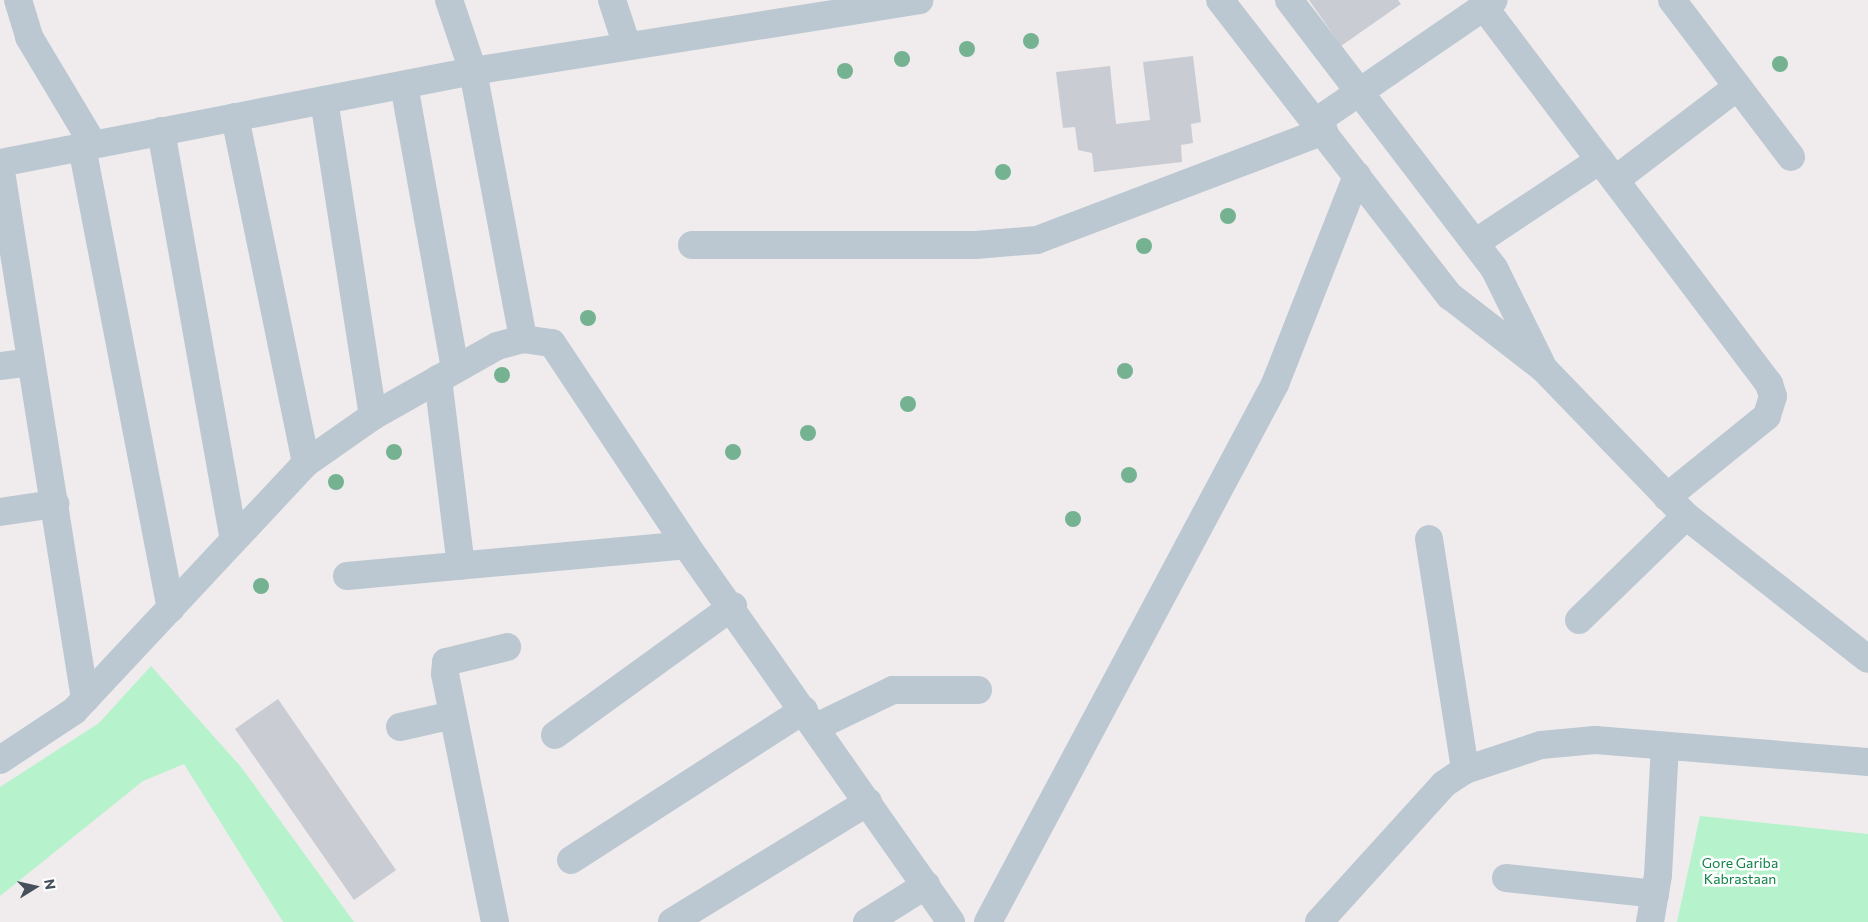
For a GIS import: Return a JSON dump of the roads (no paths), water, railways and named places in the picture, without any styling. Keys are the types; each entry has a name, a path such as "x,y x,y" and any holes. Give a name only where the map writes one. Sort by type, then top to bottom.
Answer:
{"street":[{"path":"18,0 29,37 88,146 170,608"},
{"path":"449,0 472,72 523,339"},
{"path":"612,0 627,46"},
{"path":"86,699 0,164 404,84 627,46 918,0"},
{"path":"1220,0 1320,126 1450,296 1544,369 1686,516 1868,659"},
{"path":"1290,0 1362,90 1494,268 1544,369"},
{"path":"1672,0 1791,157"},
{"path":"692,245 976,245 1037,240 1320,126 1362,90 1489,4 1607,170 1769,384 1773,396 1767,416 1667,497"},
{"path":"404,84 447,374 460,566"},
{"path":"1475,243 1607,170 1738,86"},
{"path":"324,100 373,416"},
{"path":"235,117 306,463"},
{"path":"161,131 234,539"},
{"path":"988,922 1275,384 1357,176"},
{"path":"0,760 86,699 306,463 373,416 497,346 523,339 552,343 686,545 733,606 951,922"},
{"path":"0,366 31,362"},
{"path":"0,512 54,504"},
{"path":"1579,620 1686,516"},
{"path":"1429,539 1465,770"},
{"path":"347,576 686,545"},
{"path":"555,735 733,606"},
{"path":"495,922 453,715 446,662 507,647"},
{"path":"572,860 810,718 893,690 978,690"},
{"path":"400,727 453,715"},
{"path":"1319,922 1444,784 1465,770 1569,740 1868,762"},
{"path":"1650,922 1655,894 1665,746"},
{"path":"672,922 868,802"},
{"path":"1506,878 1655,894"},
{"path":"867,922 926,886"}],"park label":[{"name":"Gore Gariba Kabrastaan","path":"1740,872"}]}
